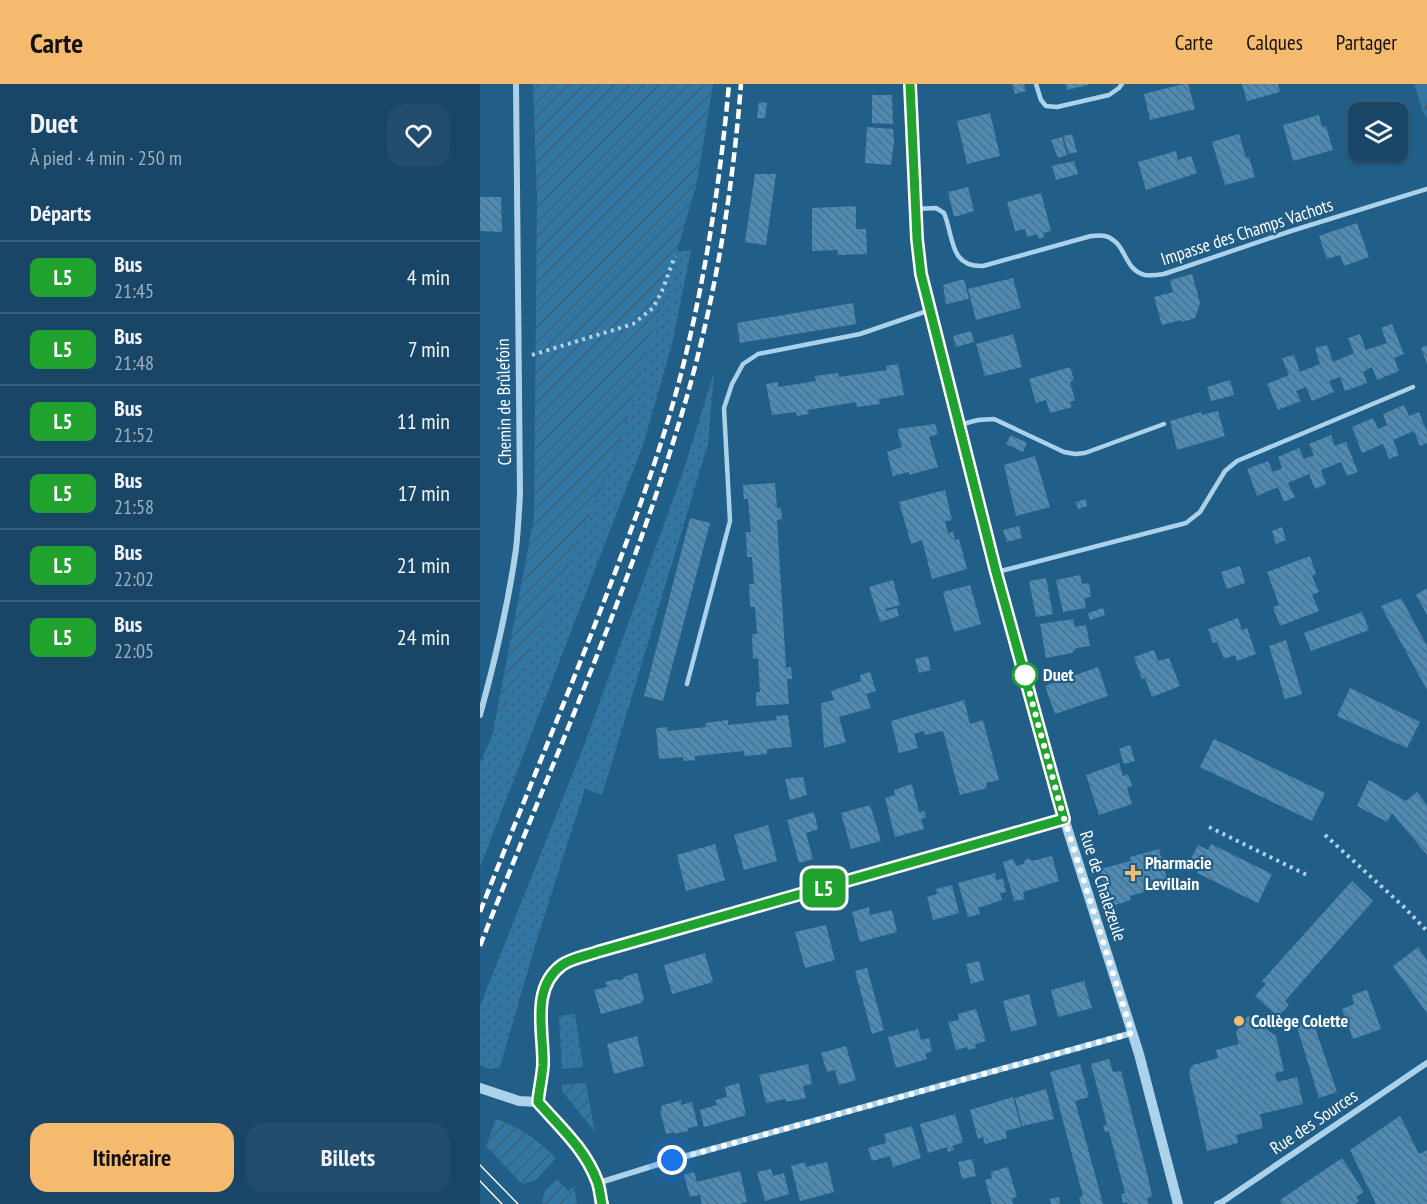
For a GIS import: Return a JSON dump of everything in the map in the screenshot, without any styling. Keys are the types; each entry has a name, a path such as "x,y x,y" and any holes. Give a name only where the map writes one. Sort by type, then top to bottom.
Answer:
{"street":[{"name":"Chemin de Brûlefoin","path":"480,715 508,601 516,548 520,494 516,84"},
{"name":"Rue de Chalezeule","path":"910,84 921,274 996,572 1064,819 1132,1033 1178,1204"},
{"path":"538,1102 543,1065 540,1012 544,991 552,975 562,965 598,952 1064,819"},
{"path":"598,1183 672,1160 1132,1033"},
{"name":"Rue des Sources","path":"1218,1204 1427,1063"},
{"path":"480,1088 519,1101 538,1102 582,1152 598,1183 602,1204"}],"lane":[{"path":"1036,84 1041,100 1046,106 1057,107 1109,95 1122,84"},
{"name":"Impasse des Champs Vachots","path":"916,209 936,208 944,213 955,251 961,260 973,266 983,266 1091,236 1106,236 1120,245 1131,268 1147,276 1164,274 1291,231 1427,189"},
{"path":"687,684 730,521 724,408 732,384 743,364 758,354 860,334 930,310"},
{"path":"996,572 1186,523 1200,512 1225,471 1237,461 1413,387"},
{"path":"959,425 994,419 1064,452 1075,454 1085,453 1164,424"}],"path":[{"path":"519,359 633,324 653,308 675,256"},
{"path":"1209,827 1307,875"},
{"path":"1325,835 1427,931"}],"green space":[{"path":"533,84 713,84 697,182 620,441 492,737 534,517 537,199"},
{"path":"1414,84 1427,84 1427,118 1423,112"},
{"path":"691,250 672,344 643,445 480,867 480,763 620,442 677,252"},
{"path":"714,372 708,444 602,795 585,789 536,942 500,1067 490,1069 480,1065 480,1006 586,740 684,469"},
{"path":"575,1014 583,1067 562,1069 559,1016"},
{"path":"586,1083 595,1132 562,1091 562,1085"},
{"path":"496,1119 528,1135 556,1158 536,1180 522,1184 486,1146"},
{"path":"557,1179 568,1191 574,1187 577,1204 544,1204 542,1202 545,1191"}],"building":[{"path":"1012,84 1024,84 1026,91 1015,94"},
{"path":"1066,84 1088,84 1088,85 1067,90"},
{"path":"1188,84 1195,109 1150,120 1144,94"},
{"path":"1242,84 1278,84 1280,92 1247,101"},
{"path":"872,95 892,95 893,124 872,123"},
{"path":"759,102 767,103 765,118 757,118"},
{"path":"990,113 1000,156 967,164 957,121"},
{"path":"1319,115 1322,127 1326,126 1333,150 1293,161 1283,125"},
{"path":"867,127 893,129 891,165 865,163"},
{"path":"1072,134 1077,152 1069,154 1063,136"},
{"path":"1239,134 1246,158 1249,157 1255,177 1225,185 1212,142"},
{"path":"1062,137 1067,155 1058,158 1051,140"},
{"path":"1176,151 1178,160 1191,156 1197,173 1146,190 1138,162"},
{"path":"1074,161 1078,174 1056,180 1052,166"},
{"path":"755,174 776,174 766,245 745,242"},
{"path":"968,187 974,211 954,217 948,192"},
{"path":"1041,193 1051,231 1043,233 1044,237 1039,239 1037,234 1027,237 1025,229 1015,231 1007,202"},
{"path":"480,197 501,197 502,232 480,231"},
{"path":"856,206 856,229 866,229 867,254 837,255 838,250 812,251 812,208"},
{"path":"1357,223 1369,257 1344,266 1340,255 1327,259 1319,236"},
{"path":"1192,274 1200,303 1195,318 1162,325 1154,297 1173,292 1170,280"},
{"path":"1013,278 1021,308 976,320 968,289"},
{"path":"964,279 969,299 946,304 943,285"},
{"path":"853,303 856,324 740,343 737,323"},
{"path":"1392,324 1404,354 1394,358 1399,371 1377,380 1372,367 1363,372 1367,383 1345,391 1340,377 1329,381 1334,392 1312,401 1306,387 1296,391 1301,401 1278,410 1267,384 1289,375 1282,358 1294,355 1300,372 1320,364 1315,348 1327,345 1333,362 1354,353 1348,338 1360,334 1366,350 1387,343 1381,328"},
{"path":"971,331 974,342 956,347 953,336"},
{"path":"1013,334 1022,367 985,376 976,344"},
{"path":"1427,345 1427,364 1421,348"},
{"path":"898,364 904,395 879,399 880,404 857,407 856,402 808,410 809,414 797,416 796,412 772,415 766,384 778,382 778,387 816,381 815,376 838,373 839,377 887,370 886,366"},
{"path":"1070,367 1074,380 1070,382 1075,400 1070,402 1072,407 1050,413 1046,400 1036,403 1029,379"},
{"path":"1230,380 1234,395 1211,401 1207,387"},
{"path":"1404,405 1409,416 1419,412 1427,432 1427,443 1420,446 1414,431 1393,440 1399,455 1389,459 1383,444 1362,453 1352,427 1373,418 1378,429 1387,425 1383,414"},
{"path":"1218,411 1225,436 1177,450 1170,421 1201,412 1202,415"},
{"path":"935,424 938,434 929,437 938,467 909,475 909,472 893,476 887,452 902,447 897,429"},
{"path":"1011,435 1027,443 1023,452 1006,444"},
{"path":"1331,435 1335,446 1346,442 1358,472 1347,476 1341,462 1321,470 1326,484 1315,489 1309,474 1288,483 1295,497 1284,502 1278,487 1257,496 1247,469 1268,461 1273,472 1282,468 1278,457 1299,448 1304,459 1314,455 1309,444"},
{"path":"1035,456 1050,507 1016,516 1004,465"},
{"path":"775,483 777,508 781,508 782,519 777,520 786,668 791,667 792,679 787,679 789,704 756,706 756,692 760,692 758,658 753,659 752,634 757,634 755,607 750,607 749,584 754,584 752,557 747,557 746,532 751,532 748,499 744,499 743,485"},
{"path":"945,490 952,520 945,521 948,533 953,532 955,540 959,539 967,569 932,579 922,540 911,544 899,502"},
{"path":"1086,499 1087,506 1078,509 1076,502"},
{"path":"690,518 710,523 663,701 644,696"},
{"path":"1019,526 1022,538 1007,542 1003,530"},
{"path":"1282,527 1286,540 1276,544 1272,531"},
{"path":"1310,556 1316,574 1312,576 1319,592 1312,595 1319,611 1280,626 1273,607 1279,605 1267,572"},
{"path":"1240,566 1245,583 1227,589 1221,572"},
{"path":"1080,575 1082,584 1089,583 1091,597 1084,598 1086,608 1063,612 1056,580"},
{"path":"1046,578 1053,614 1036,617 1029,581"},
{"path":"893,580 900,605 885,609 886,611 897,608 899,616 880,622 869,587"},
{"path":"970,585 981,624 954,632 943,592"},
{"path":"1427,588 1427,615 1416,595"},
{"path":"1401,598 1427,646 1427,690 1381,606"},
{"path":"1103,608 1105,615 1090,620 1088,613"},
{"path":"1362,612 1369,630 1311,651 1304,633"},
{"path":"1238,618 1242,630 1247,628 1256,654 1237,661 1235,655 1224,659 1217,642 1213,643 1208,629"},
{"path":"1073,619 1075,627 1086,625 1090,646 1076,648 1072,653 1046,658 1040,624"},
{"path":"1286,640 1302,694 1285,699 1269,646"},
{"path":"1154,650 1158,661 1169,658 1180,686 1152,697 1134,657"},
{"path":"928,656 931,670 919,673 915,659"},
{"path":"1098,667 1108,696 1055,714 1045,686"},
{"path":"870,672 876,691 866,694 871,708 839,717 846,742 824,748 821,703 834,700 831,691 861,681 860,675"},
{"path":"1350,688 1420,722 1407,748 1337,716"},
{"path":"964,700 970,724 983,720 999,780 986,783 987,788 960,795 943,731 925,735 924,731 914,734 918,748 899,753 891,721"},
{"path":"788,715 792,747 767,749 767,754 744,756 744,751 695,756 695,760 684,761 683,757 659,759 656,728 667,727 668,731 706,727 705,723 728,720 728,725 777,720 776,716"},
{"path":"1214,739 1325,793 1312,821 1200,767"},
{"path":"1130,745 1135,761 1124,764 1119,749"},
{"path":"1119,763 1123,776 1128,774 1132,786 1127,788 1132,804 1099,815 1086,775"},
{"path":"803,777 807,795 790,800 785,779"},
{"path":"1369,780 1406,801 1417,792 1427,805 1427,855 1392,813 1387,822 1357,806"},
{"path":"912,784 919,812 924,811 926,817 921,819 924,829 895,837 885,798 895,795 894,790"},
{"path":"870,805 881,841 851,849 841,813"},
{"path":"814,812 818,829 806,833 813,859 799,863 787,820"},
{"path":"768,825 777,861 744,870 734,835"},
{"path":"715,844 725,880 686,891 677,855"},
{"path":"1211,844 1272,874 1258,903 1197,873 1199,868 1189,863 1198,845 1208,850"},
{"path":"1159,849 1168,883 1130,896 1131,900 1115,905 1114,901 1109,903 1100,869 1131,861 1130,857"},
{"path":"1052,856 1059,881 1023,892 1025,899 1014,901 1003,862 1013,859 1016,866 1024,864 1024,861 1029,858 1032,861"},
{"path":"995,873 996,880 1003,879 1006,892 1000,893 1002,900 978,908 980,914 968,917 958,883"},
{"path":"1352,881 1373,901 1285,1001 1289,1005 1278,1017 1255,996 1266,984 1262,981"},
{"path":"952,885 959,913 933,920 927,897 937,894 936,889"},
{"path":"869,907 870,915 892,910 897,932 860,942 852,912"},
{"path":"826,925 835,960 805,968 795,932"},
{"path":"1418,947 1427,960 1427,1013 1393,966"},
{"path":"705,953 713,982 672,994 664,965"},
{"path":"979,961 984,980 971,984 966,964"},
{"path":"867,968 884,1030 872,1034 855,971"},
{"path":"637,973 644,999 641,1003 601,1014 594,990 607,987 605,982 624,979 623,977"},
{"path":"1084,981 1092,1008 1058,1017 1051,990"},
{"path":"1367,990 1381,1029 1353,1039 1342,1009 1354,1004 1352,995"},
{"path":"1029,994 1037,1025 1011,1032 1003,1001"},
{"path":"976,1009 986,1041 975,1044 976,1048 968,1050 967,1047 956,1050 948,1022 959,1020 958,1014"},
{"path":"1248,1016 1276,1036 1284,1071 1275,1073 1277,1082 1297,1077 1303,1104 1260,1114 1263,1128 1236,1135 1238,1143 1207,1151 1190,1069 1193,1065 1218,1058 1216,1050 1239,1044 1236,1032"},
{"path":"1311,1016 1337,1092 1319,1098 1295,1021"},
{"path":"918,1029 921,1040 929,1038 932,1051 925,1054 927,1059 896,1068 888,1037"},
{"path":"637,1036 644,1066 614,1074 607,1044"},
{"path":"846,1046 856,1080 839,1085 835,1070 827,1072 821,1053"},
{"path":"1109,1059 1113,1072 1121,1071 1149,1181 1152,1196 1147,1198 1149,1204 1123,1203 1121,1194 1125,1193 1109,1131 1105,1132 1103,1126 1107,1125 1091,1064"},
{"path":"808,1064 812,1084 803,1086 806,1098 766,1103 759,1075"},
{"path":"1080,1064 1089,1097 1075,1101 1103,1204 1081,1204 1079,1197 1083,1196 1050,1072"},
{"path":"739,1083 746,1115 704,1127 700,1110 717,1105 715,1100 727,1097 725,1087"},
{"path":"1046,1089 1054,1119 1022,1126 1015,1098"},
{"path":"1013,1097 1021,1127 1005,1131 1007,1138 985,1144 983,1137 978,1139 970,1110"},
{"path":"681,1100 681,1105 692,1102 698,1126 688,1128 688,1131 666,1134 661,1106"},
{"path":"955,1114 963,1142 952,1146 954,1150 948,1152 947,1147 928,1153 920,1124"},
{"path":"1400,1116 1419,1154 1427,1150 1427,1204 1376,1204 1350,1150"},
{"path":"912,1126 921,1158 893,1167 890,1156 872,1161 868,1148 886,1143 884,1134"},
{"path":"1342,1158 1364,1192 1356,1197 1359,1201 1357,1204 1282,1204 1280,1200"},
{"path":"972,1159 976,1176 962,1179 958,1162"},
{"path":"805,1162 806,1167 827,1162 834,1192 800,1201 791,1166"},
{"path":"1008,1167 1017,1197 1012,1198 1013,1204 992,1204 985,1180 992,1178 991,1172"},
{"path":"771,1169 773,1176 784,1173 789,1194 765,1201 757,1172"},
{"path":"740,1171 747,1202 702,1204 700,1195 690,1197 684,1175 694,1172 697,1182"},
{"path":"1059,1197 1060,1204 1051,1204 1050,1199"}],"tram line":[{"path":"480,1165 518,1204"},
{"path":"480,1181 502,1204"}],"railway":[{"path":"480,912 619,562 652,471 671,409 689,342 704,268 716,195 729,84"},
{"path":"480,946 635,556 679,423 702,340 719,255 732,170 741,84"}],"bus line":[{"name":"L5","path":"602,1204 598,1183 582,1152 538,1102 543,1065 540,1012 544,991 552,975 562,965 597,952 1064,819 996,572 921,274 917,239 910,84"}],"place":[{"name":"Duet","path":"1025,675"},
{"name":"Pharmacie Levillain","path":"1133,873"},
{"name":"Collège Colette","path":"1239,1021"}],"route":[{"path":"672,1160 1132,1033 1062,812 1024,672 1025,675"}]}
